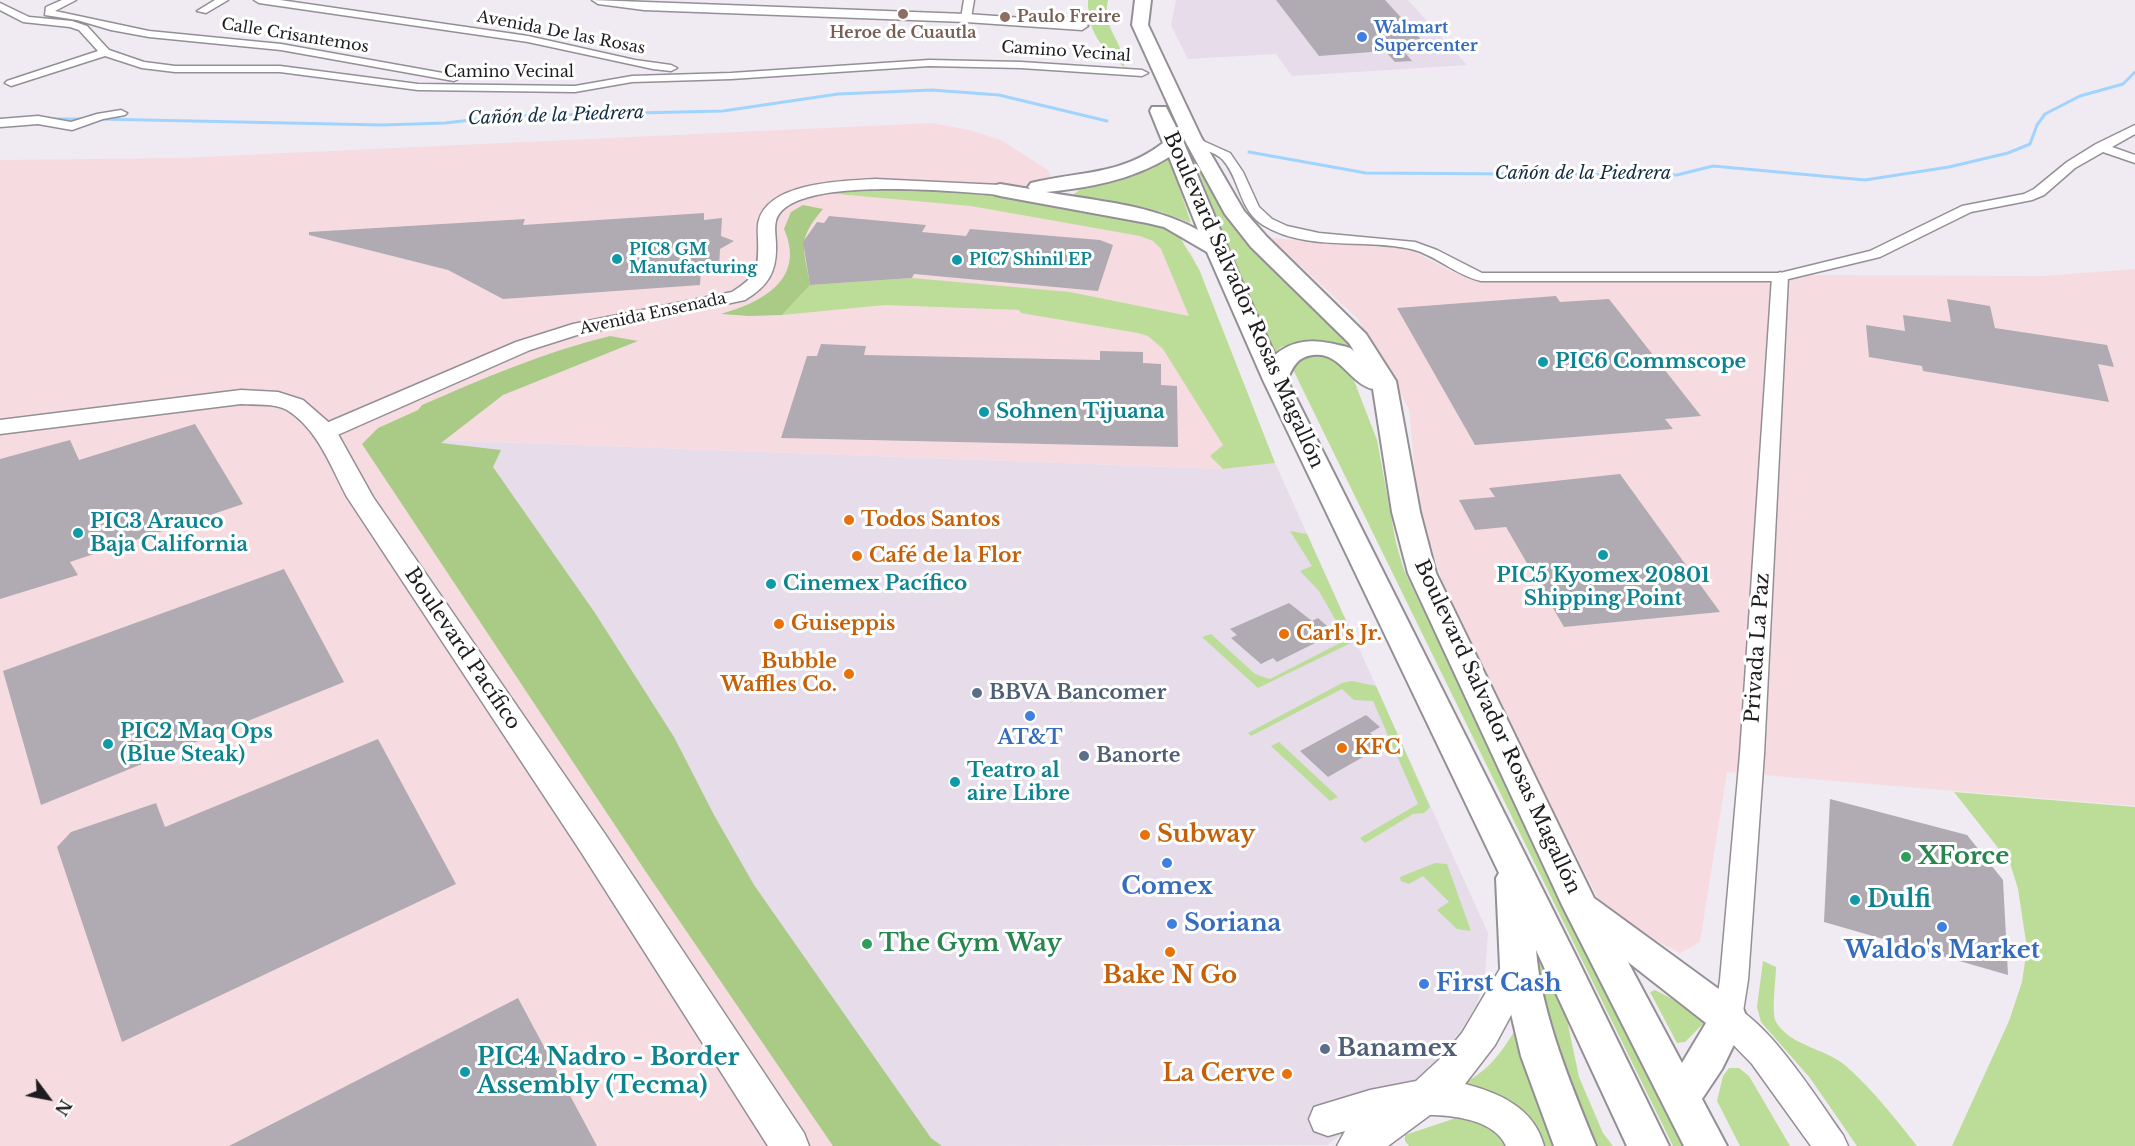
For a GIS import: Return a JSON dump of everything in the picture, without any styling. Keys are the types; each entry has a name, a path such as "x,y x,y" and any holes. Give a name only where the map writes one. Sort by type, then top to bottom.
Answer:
{"highway":[{"name":"Boulevard Salvador Rosas Magallón","path":"1125,0 1121,9 1122,21 1142,73 1185,143 1235,214 1259,242 1358,339 1378,368 1384,381 1406,512 1422,573 1580,905 1706,1146"},
{"path":"1140,25 1143,0"},
{"path":"1140,25 1147,12 1158,0"},
{"name":"Boulevard Salvador Rosas Magallón","path":"1140,25 1185,143 1218,249 1275,380 1648,1146"},
{"path":"1000,190 1088,181 1154,158 1185,143"},
{"path":"1000,190 1150,217 1177,226 1218,249"},
{"path":"1275,380 1280,365 1292,353 1308,348 1325,348 1348,358 1387,397"},
{"path":"1514,868 1519,967 1541,1056 1575,1146"},
{"path":"1580,905 1728,1018 1708,1057 1680,1100"}],"main road":[{"name":"Avenida Ensenada","path":"325,432 523,346 573,330 738,296 760,281 766,273 768,266 767,222 770,213 791,197 829,187 881,184 1000,190"},
{"name":"Boulevard Pacífico","path":"0,427 241,397 260,397 278,399 295,405 325,432 360,497 593,843 790,1146"},
{"path":"1424,1096 1466,1056 1485,1029 1519,967"},
{"path":"1728,1018 1764,1054 1831,1146"},
{"path":"1374,1142 1328,1119 1369,1107 1424,1096 1457,1099 1485,1107 1510,1121 1523,1136 1525,1146"}],"street":[{"name":"Calle Crisantemos","path":"71,0 50,9 49,13 78,17 111,27 149,34 281,47 386,68 527,88"},
{"path":"202,11 223,0"},
{"name":"Avenida De las Rosas","path":"259,0 529,39 630,63 750,74"},
{"path":"598,0 644,6 966,18 1082,26"},
{"path":"766,10 817,0"},
{"path":"966,18 969,0"},
{"name":"Camino Vecinal","path":"0,6 27,20 72,24 83,28 105,52 142,65 167,68 280,69 418,87 575,89 632,79 731,76 878,65 963,63 1054,66 1142,73"},
{"path":"11,83 105,52"},
{"path":"0,123 38,120 72,126 101,116 122,113"},
{"path":"1185,143 1221,152 1228,159 1257,212 1268,223 1286,230 1304,233 1412,245 1438,255 1467,273 1481,277 1780,277 1875,254 1967,209 2027,197 2048,186 2071,165 2135,129"},
{"path":"2100,147 2135,159"},
{"name":"Privada La Paz","path":"1728,1018 1734,980 1752,754 1780,277"}],"shaded area":[{"path":"1176,0 1408,0 1467,65 1292,76 1276,54 1188,59 1171,25"},
{"path":"932,123 969,130 1001,140 1048,170 1065,208 1191,252 1275,463 1223,469 417,439 920,1146 0,1146 0,160 179,158"},
{"path":"1270,238 1409,249 1453,272 1485,281 1541,278 1745,282 1801,275 2042,276 2135,269 2135,806 1727,772 1700,942 1680,953 1607,916 1450,606 1418,505 1409,409 1357,318"},
{"path":"416,439 1223,469 1275,463 1488,933 1485,976 1477,1003 1453,1046 1418,1080 1327,1145 942,1146 931,1138"}],"green space":[{"path":"1088,0 1108,0 1108,19 1121,50 1124,67 1097,38 1090,21"},
{"path":"1186,140 1208,178 1221,210 1237,232 1345,338 1363,366 1294,344 1281,347 1274,354 1253,309"},
{"path":"1170,159 1191,223 1159,211 1075,197 1074,194 1081,189"},
{"path":"880,188 984,192 1157,223 1178,234 1199,269 1275,463 1223,469 1210,456 1223,445 1163,349 1148,336 1021,313 1019,310 885,305 782,315 810,285 912,278 1070,292 1189,316 1161,249 1153,241 1140,236 971,206 826,193"},
{"path":"803,205 823,209 805,237 804,252 810,285 782,315 721,314 752,303 777,286 785,275 789,262 789,247 784,229 791,212"},
{"path":"610,336 638,341 503,395 441,443 501,450 493,467 595,613 674,737 714,815 754,885 931,1138 942,1146 833,1146 646,872 362,444 378,428 418,410 422,405 538,358"},
{"path":"1320,353 1331,355 1348,366 1377,440 1396,543 1404,570 1536,845 1690,1146 1673,1146 1292,367 1297,359"},
{"path":"1290,531 1307,534 1355,641 1258,688 1202,637 1211,634 1255,674 1270,679 1342,642 1343,633 1319,591 1300,571 1312,566"},
{"path":"1352,681 1376,686 1430,807 1424,813 1413,814 1365,843 1360,838 1418,804 1373,701 1354,700 1342,689 1251,736 1248,733 1342,683"},
{"path":"1279,742 1338,797 1330,801 1271,746"},
{"path":"1954,792 2135,807 2135,1146 1952,1146 2009,1021 2022,982 2027,948 2018,889 2010,863"},
{"path":"1435,863 1447,864 1471,931 1457,929 1437,910 1449,902 1423,876 1409,884 1401,881 1400,877"},
{"path":"1529,938 1566,1015 1579,1077 1603,1133 1613,1146 1588,1146 1561,1076"},
{"path":"1763,961 1776,967 1774,1011 1776,1022 1782,1030 1790,1037 1829,1055 1846,1066 1892,1114 1917,1146 1857,1146 1810,1078 1761,1022 1757,1007"},
{"path":"1655,990 1709,1018 1685,1042 1677,1043 1650,992"},
{"path":"1514,1032 1553,1146 1539,1146 1458,1087 1490,1064"},
{"path":"1729,1068 1739,1068 1749,1076 1790,1146 1740,1146 1717,1101 1723,1076"},
{"path":"1465,1115 1501,1134 1508,1146 1409,1146 1405,1141 1405,1135"}],"building":[{"name":"Walmart Supercenter","path":"1276,0 1385,0 1428,47 1402,49 1412,61 1395,62 1385,51 1319,56"},
{"name":"PIC8 GM Manufacturing","path":"704,213 704,220 722,218 721,236 734,241 720,249 719,269 701,270 700,285 503,299 448,270 309,235 309,232 525,219 523,225"},
{"name":"PIC7 Shinil EP","path":"829,216 926,225 922,232 966,236 970,229 1100,240 1113,245 1098,291 914,274 912,278 810,285 803,242 817,222 824,223"},
{"name":"PIC6 Commscope","path":"1556,296 1560,302 1609,299 1701,416 1665,419 1673,429 1475,445 1397,308"},
{"path":"1947,299 1990,306 1995,328 2107,345 2114,367 2098,364 2109,402 1923,371 1922,366 1869,357 1866,325 1905,331 1903,315 1951,322"},
{"name":"Sohnen Tijuana","path":"821,344 866,346 864,355 1100,360 1100,351 1143,352 1143,363 1161,364 1161,385 1177,386 1178,447 781,438 807,356 817,356"},
{"name":"PIC3 Arauco Baja California","path":"195,424 243,504 70,562 78,575 0,599 0,459 70,440 79,460"},
{"name":"PIC5 Kyomex 20801 Shipping Point","path":"1620,474 1720,612 1564,627 1506,527 1475,530 1459,500 1495,497 1489,488"},
{"name":"PIC2 Maq Ops (Blue Steak)","path":"284,569 344,682 41,805 3,671"},
{"name":"Carl's Jr.","path":"1289,603 1312,621 1318,618 1335,633 1277,662 1273,658 1261,664 1231,638 1237,635 1230,629"},
{"name":"KFC","path":"1366,715 1380,727 1370,733 1384,745 1328,777 1300,751"},
{"path":"378,739 456,884 122,1042 57,847 71,832 156,803 165,827"},
{"path":"1830,799 1967,835 2003,880 2008,975 1824,922"},
{"name":"PIC4 Nadro - Border Assembly (Tecma)","path":"518,998 597,1146 229,1146"}],"waterway":[{"name":"Cañón de la Piedrera","path":"1249,152 1366,173 1677,175 1713,166 1865,180 1949,167 2008,153 2030,144 2037,125 2045,114 2080,96 2123,84 2135,72"},
{"name":"Cañón de la Piedrera","path":"98,119 382,125 445,123 506,116 723,111 838,94 932,90 999,95 1107,121"},
{"name":"Cañón de la Piedrera","path":"47,119 88,119"}],"place":[{"name":"Heroe de Cuautla","path":"903,14"},
{"name":"Paulo Freire","path":"1005,17"},
{"name":"Walmart Supercenter","path":"1362,37"},
{"name":"PIC8 GM Manufacturing","path":"617,259"},
{"name":"PIC7 Shinil EP","path":"957,260"},
{"name":"PIC6 Commscope","path":"1543,362"},
{"name":"Sohnen Tijuana","path":"984,412"},
{"name":"Todos Santos","path":"849,520"},
{"name":"PIC3 Arauco Baja California","path":"78,533"},
{"name":"PIC5 Kyomex 20801 Shipping Point","path":"1603,555"},
{"name":"Café de la Flor","path":"857,556"},
{"name":"Cinemex Pacífico","path":"771,584"},
{"name":"Guiseppis","path":"779,624"},
{"name":"Carl's Jr.","path":"1284,634"},
{"name":"Bubble Waffles Co.","path":"849,674"},
{"name":"BBVA Bancomer","path":"977,693"},
{"name":"AT&T","path":"1030,716"},
{"name":"PIC2 Maq Ops (Blue Steak)","path":"108,744"},
{"name":"KFC","path":"1342,748"},
{"name":"Banorte","path":"1084,756"},
{"name":"Teatro al aire Libre","path":"955,782"},
{"name":"Subway","path":"1145,835"},
{"name":"XForce","path":"1906,857"},
{"name":"Comex","path":"1167,863"},
{"name":"Dulfi","path":"1855,900"},
{"name":"Soriana","path":"1172,924"},
{"name":"Waldo's Market","path":"1942,927"},
{"name":"The Gym Way","path":"867,944"},
{"name":"Bake N Go","path":"1170,952"},
{"name":"First Cash","path":"1424,984"},
{"name":"Banamex","path":"1325,1049"},
{"name":"PIC4 Nadro - Border Assembly (Tecma)","path":"465,1072"},
{"name":"La Cerve","path":"1287,1074"}]}
